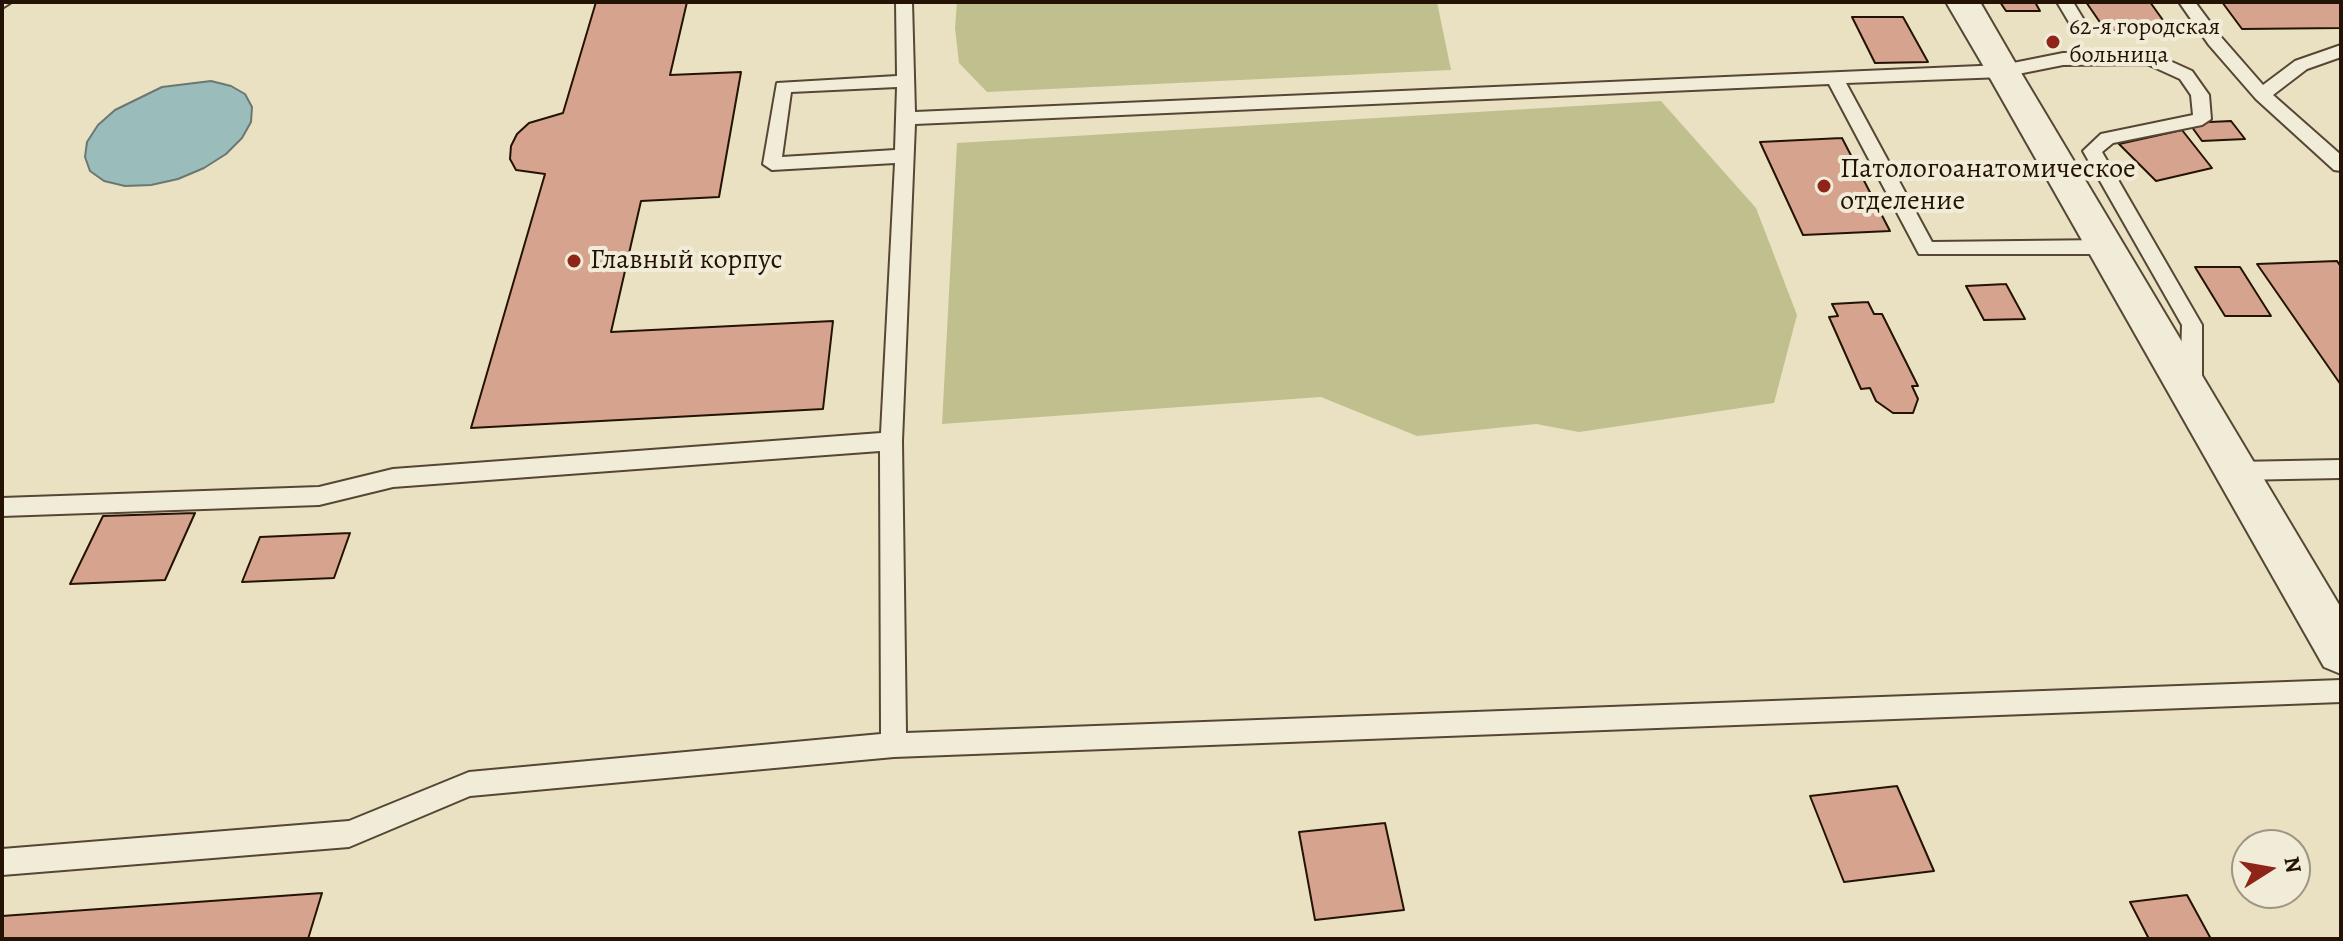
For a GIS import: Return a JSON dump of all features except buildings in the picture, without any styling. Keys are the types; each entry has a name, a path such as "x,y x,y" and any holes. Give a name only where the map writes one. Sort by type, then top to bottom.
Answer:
{"street":[{"path":"1963,2 2341,652"}],"lane":[{"path":"894,745 891,441 906,118 904,2"},
{"path":"2065,2 2079,25"},
{"path":"2187,2 2215,41 2262,95 2341,165"},
{"path":"2262,95 2301,65 2341,51"},
{"path":"906,118 2003,71 2063,59 2150,58 2186,75 2200,95 2202,119 2107,138 2092,151 2192,325 2191,391"},
{"path":"1835,79 1926,249 2106,247"},
{"path":"904,156 772,164 783,87 905,81"},
{"path":"2,507 319,496 393,478 891,441"},
{"path":"2236,471 2341,469"},
{"path":"2,862 349,834 469,784 894,745 2341,691"}],"green space":[{"path":"957,2 1437,2 1451,70 987,92 959,63 955,28"},
{"path":"1661,101 1756,208 1797,315 1774,403 1579,432 1536,424 1417,436 1321,397 942,424 957,143"}],"water":[{"path":"211,81 231,86 245,94 252,107 251,122 242,138 226,154 178,179 151,185 125,186 104,181 90,171 85,157 87,142 98,125 115,110 162,87"}],"place":[{"name":"62-я городская больница","path":"2053,42"},
{"name":"Патологоанатомическое отделение","path":"1824,186"},
{"name":"Главный корпус","path":"574,261"}]}
